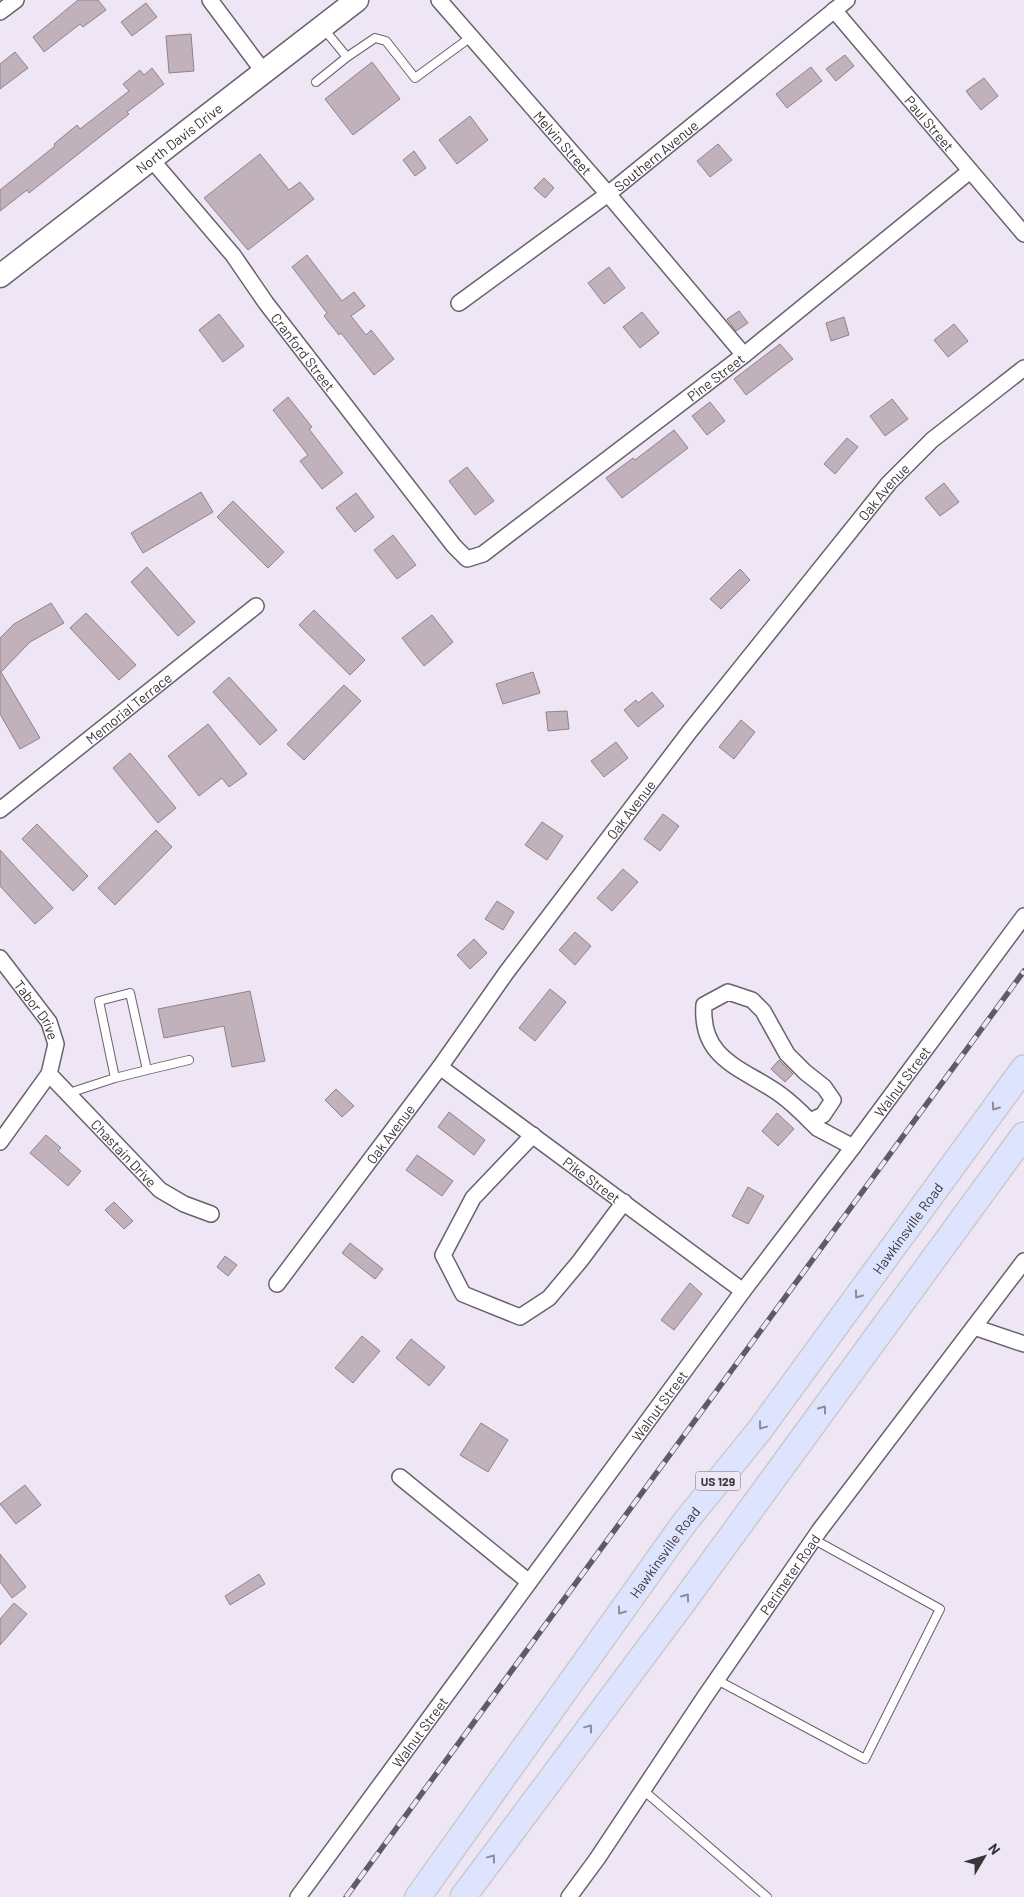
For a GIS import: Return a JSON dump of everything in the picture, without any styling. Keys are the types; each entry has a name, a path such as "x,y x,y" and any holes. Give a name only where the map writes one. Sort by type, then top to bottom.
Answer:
{"main road":[{"name":"North Davis Drive","path":"0,276 357,0"},
{"name":"Hawkinsville Road","path":"418,1897 685,1522 758,1431 1024,1068"},
{"name":"US 129","path":"463,1897 684,1601 1024,1135"}],"street":[{"path":"0,12 16,0"},
{"path":"210,0 264,72"},
{"name":"Melvin Street","path":"439,0 608,194 744,355"},
{"name":"Southern Avenue","path":"459,303 608,194 847,0"},
{"name":"Paul Street","path":"834,10 1024,234"},
{"name":"Cranford Street","path":"151,159 233,255 266,303 454,546"},
{"name":"Pine Street","path":"454,546 467,560 484,554 744,355 970,171"},
{"name":"Oak Avenue","path":"277,1284 440,1067 506,973 690,731 889,483 932,440 1024,368"},
{"name":"Memorial Terrace","path":"0,810 256,606"},
{"name":"Walnut Street","path":"298,1897 743,1290 1024,916"},
{"name":"Tabor Drive","path":"0,958 49,1022 56,1044 49,1074 0,1142"},
{"path":"810,1121 823,1115 833,1100 824,1087 804,1072 787,1054 763,1011 752,1000 728,992 704,1005 703,1022 711,1044 730,1064 780,1095 816,1128 852,1147"},
{"name":"Pike Street","path":"440,1067 743,1290"},
{"name":"Chastain Drive","path":"49,1074 160,1190 184,1204 212,1214"},
{"path":"533,1135 473,1198 443,1255 463,1294 520,1317 550,1298 580,1262 624,1202"},
{"name":"Perimeter Road","path":"569,1897 597,1859 813,1539 1024,1261"},
{"path":"974,1327 1024,1344"},
{"path":"400,1477 529,1582"}],"lane":[{"path":"322,27 348,57"},
{"path":"316,82 375,38 386,41 415,78 472,37"},
{"path":"115,1078 99,1001 130,993 146,1070"},
{"path":"69,1093 115,1078 189,1060"},
{"path":"717,1680 865,1759 940,1609 813,1539"},
{"path":"643,1790 767,1897"}],"building":[{"path":"78,0 98,0 106,10 83,27 80,24 44,52 33,37"},
{"path":"146,3 157,17 132,36 121,22"},
{"path":"191,34 194,71 169,73 166,36"},
{"path":"15,52 28,68 0,89 0,64"},
{"path":"845,55 854,66 836,81 826,69"},
{"path":"372,62 400,99 353,135 325,99"},
{"path":"811,67 822,81 787,108 776,94"},
{"path":"152,68 164,84 29,193 27,190 0,211 0,190 55,146 54,144 77,125 80,129 129,91 123,84 140,70 144,75"},
{"path":"984,78 998,96 981,110 966,91"},
{"path":"470,116 488,140 457,164 439,140"},
{"path":"718,144 732,160 710,177 697,161"},
{"path":"414,151 426,168 415,176 403,160"},
{"path":"260,154 289,190 300,182 314,199 248,250 204,198"},
{"path":"544,178 554,188 545,198 534,188"},
{"path":"307,255 342,301 354,292 365,306 351,316 366,335 371,330 394,359 374,375 341,333 339,335 324,316 327,313 292,267"},
{"path":"609,267 625,288 604,304 588,283"},
{"path":"739,311 748,323 736,331 727,319"},
{"path":"642,312 659,333 640,348 623,327"},
{"path":"219,314 244,346 223,362 199,330"},
{"path":"844,317 849,335 831,341 826,323"},
{"path":"954,324 968,341 948,357 934,340"},
{"path":"780,344 793,359 746,395 734,379"},
{"path":"288,397 312,427 309,429 343,473 322,489 300,461 308,455 273,410"},
{"path":"892,399 908,419 885,436 870,416"},
{"path":"710,402 725,421 707,435 692,416"},
{"path":"674,430 688,448 622,498 606,478 633,458 635,460"},
{"path":"847,438 858,447 835,474 824,464"},
{"path":"467,467 494,501 475,515 449,481"},
{"path":"944,483 959,502 940,516 925,498"},
{"path":"201,492 213,512 143,553 131,533"},
{"path":"356,493 374,517 355,532 336,508"},
{"path":"233,501 284,552 268,568 217,517"},
{"path":"393,535 416,565 397,579 374,550"},
{"path":"147,567 195,622 178,636 131,582"},
{"path":"740,569 750,580 721,609 710,599"},
{"path":"51,603 64,623 30,642 1,672 40,738 20,749 0,714 0,638 14,624"},
{"path":"314,610 365,660 350,675 299,625"},
{"path":"86,613 136,665 119,680 70,628"},
{"path":"432,615 453,642 424,666 402,638"},
{"path":"533,672 540,693 503,704 496,684"},
{"path":"229,677 277,730 260,745 213,692"},
{"path":"344,685 361,701 304,760 287,744"},
{"path":"652,692 664,706 638,727 624,710 636,700 638,703"},
{"path":"567,711 569,729 548,731 546,712"},
{"path":"741,720 755,732 734,759 719,747"},
{"path":"208,724 247,774 229,787 222,778 199,796 168,756"},
{"path":"616,742 628,758 604,777 591,761"},
{"path":"130,753 176,808 158,823 113,768"},
{"path":"663,814 679,826 660,851 644,839"},
{"path":"542,822 563,836 547,860 525,845"},
{"path":"37,824 88,876 73,891 22,839"},
{"path":"156,830 172,847 115,905 98,888"},
{"path":"0,850 53,908 35,924 0,886"},
{"path":"623,869 638,882 612,911 597,898"},
{"path":"497,901 514,912 503,930 485,919"},
{"path":"575,932 591,946 575,965 559,950"},
{"path":"474,939 487,953 470,969 457,955"},
{"path":"550,989 566,1002 535,1041 519,1028"},
{"path":"250,991 265,1061 232,1067 224,1026 164,1038 158,1009"},
{"path":"779,1060 793,1074 785,1082 771,1069"},
{"path":"336,1089 354,1106 342,1117 325,1100"},
{"path":"449,1112 485,1140 474,1155 438,1127"},
{"path":"777,1113 794,1129 778,1146 762,1131"},
{"path":"46,1135 61,1148 58,1151 81,1171 68,1186 30,1153"},
{"path":"417,1155 453,1181 442,1196 406,1170"},
{"path":"748,1187 764,1196 748,1224 732,1216"},
{"path":"114,1202 133,1221 124,1229 105,1210"},
{"path":"350,1243 383,1269 375,1279 342,1253"},
{"path":"225,1256 237,1265 228,1276 217,1267"},
{"path":"690,1283 702,1294 674,1330 661,1320"},
{"path":"362,1336 380,1351 353,1383 335,1368"},
{"path":"411,1339 445,1367 429,1386 396,1358"},
{"path":"481,1423 508,1440 488,1472 460,1455"},
{"path":"25,1485 41,1505 16,1524 0,1504"},
{"path":"0,1554 26,1587 12,1598 0,1582"},
{"path":"259,1574 265,1584 230,1605 225,1596"},
{"path":"14,1603 27,1614 0,1645 0,1619"}],"railway":[{"path":"346,1897 1024,971"}]}
